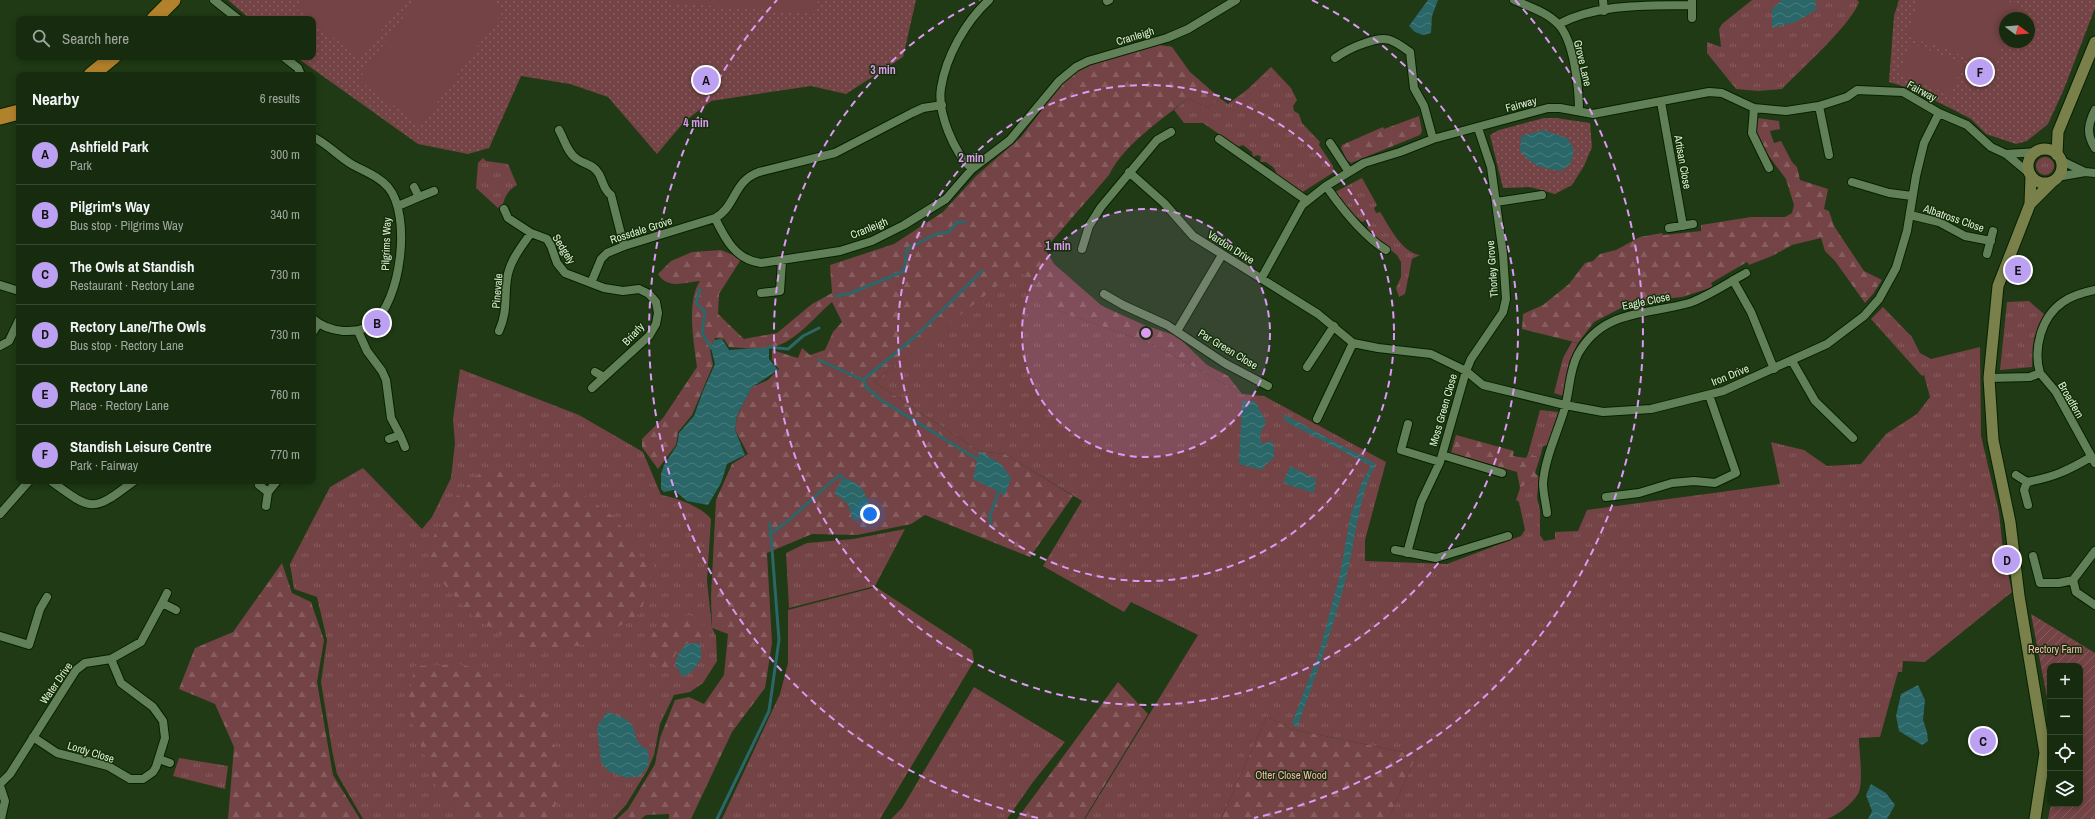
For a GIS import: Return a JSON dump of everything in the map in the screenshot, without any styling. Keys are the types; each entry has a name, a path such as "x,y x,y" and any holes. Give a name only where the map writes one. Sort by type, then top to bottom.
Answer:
{"highway":[{"path":"157,16 173,0"},
{"path":"95,72 109,60"},
{"path":"0,117 16,113"}],"main road":[{"path":"2055,179 2039,182 2031,175 2028,169 2030,159 2058,132 2095,42"},
{"path":"2030,204 2055,179 2061,169 2058,132"},
{"path":"2038,151 2049,150 2059,158"},
{"path":"2031,175 2030,204 1998,286 1989,378 1993,440 2010,522 2019,596 2045,753 2035,819"}],"street":[{"path":"214,0 234,16"},
{"path":"972,169 964,162 954,143 942,105 941,89 943,78 959,38 967,24 989,0"},
{"name":"Cranleigh","path":"715,218 730,246 749,260 761,264 840,250 884,235 946,199 972,169 1017,134 1059,81 1076,67 1088,61 1167,38 1188,29 1236,0"},
{"name":"Grove Lane","path":"1514,0 1549,16 1559,24 1568,41 1579,95 1579,110"},
{"path":"1603,0 1604,11"},
{"path":"1559,24 1586,12 1604,11 1631,6 1692,3 1692,18"},
{"path":"1335,58 1350,47 1376,38 1394,41 1410,52 1414,88 1424,106 1433,139"},
{"path":"288,60 298,68 300,72"},
{"name":"Fairway","path":"1261,279 1302,205 1306,200 1326,186 1364,163 1400,152 1433,139 1478,128 1533,111 1560,108 1579,110 1593,114 1709,92 1722,93 1754,108 1786,111 1819,106 1847,97 1857,90 1904,92 1939,113 1968,125 1991,146 2006,154 2031,175"},
{"name":"Artisan Close","path":"1661,102 1683,226"},
{"path":"715,218 726,209 742,182 753,174 835,153 922,108 942,105"},
{"path":"1819,106 1829,155"},
{"path":"1754,108 1752,133 1769,168"},
{"path":"2095,110 2088,130 2090,141 2095,148"},
{"name":"Iron Drive","path":"1466,371 1483,385 1565,405 1602,412 1644,409 1723,391 1827,344 1845,332 1864,316 1879,299 1896,268 1910,215 1912,196 1924,143 1939,113"},
{"name":"Thorley Grove","path":"1466,371 1471,359 1503,312 1506,299 1503,254 1491,167 1478,128"},
{"path":"559,130 570,153 576,159 591,164 600,175 605,190 611,195 624,246"},
{"path":"1082,249 1089,226 1101,207 1157,140 1171,132"},
{"name":"Pilgrims Way","path":"316,138 335,150 352,164 371,172 389,188 398,206 400,232 399,260 395,287 386,307 372,324 358,331"},
{"path":"1219,139 1306,200"},
{"path":"1330,143 1349,172"},
{"path":"2006,154 2038,151"},
{"path":"2059,158 2085,172"},
{"name":"Vardon Drive","path":"1129,172 1164,203 1193,236 1318,314 1354,343 1378,348 1431,354 1466,371"},
{"path":"2055,179 2085,172 2095,173"},
{"path":"1852,182 1889,193 1912,196"},
{"path":"1326,186 1340,207 1378,245 1386,250"},
{"path":"414,187 419,197"},
{"path":"398,206 434,191"},
{"path":"1496,202 1542,195"},
{"name":"Sedgely","path":"504,209 505,220 531,233 542,236 549,242 557,263 562,270 591,283"},
{"name":"Albatross Close","path":"1910,215 1939,222 1965,236 1991,242"},
{"name":"Rossdale Grove","path":"591,283 601,259 607,253 624,246 715,218"},
{"path":"1669,228 1693,224"},
{"name":"Albatross Close","path":"1987,254 1993,231"},
{"name":"Pinevale","path":"500,331 506,315 507,279 510,266 531,233"},
{"path":"1177,331 1222,254"},
{"path":"761,293 780,291 782,261"},
{"name":"Eagle Close","path":"1547,513 1543,484 1548,461 1565,405 1573,364 1586,343 1604,325 1626,315 1691,302 1746,273"},
{"path":"1733,280 1751,312 1774,369"},
{"name":"Briarly","path":"591,283 612,290 639,289 649,294 656,302 658,314 656,324 649,336 592,388"},
{"path":"0,285 16,290"},
{"path":"1989,378 2030,377 2040,373 2037,363 2038,340 2051,313 2063,302 2095,290"},
{"name":"Par Green Close","path":"1104,294 1123,305 1177,331 1226,364 1268,386"},
{"path":"316,321 336,330 358,331 367,351 382,370 386,380 391,418 405,447"},
{"path":"0,346 9,341 16,326"},
{"path":"1307,367 1334,326"},
{"path":"1317,419 1354,343"},
{"path":"1792,361 1815,401 1853,438"},
{"name":"Moss Green Close","path":"1406,553 1421,502 1441,459 1466,371"},
{"path":"595,372 604,378"},
{"name":"Broadfern","path":"2040,373 2056,392 2093,460"},
{"path":"1606,497 1639,493 1672,483 1694,481 1715,483 1736,473 1709,395"},
{"name":"Moss Green Close","path":"1408,424 1401,450 1502,473"},
{"path":"389,439 400,435"},
{"path":"2016,475 2026,482 2066,472 2093,460"},
{"path":"2026,482 2024,490 2028,506"},
{"path":"0,514 26,484"},
{"path":"55,484 79,501 91,505 106,502 130,484"},
{"path":"266,506 268,492 275,484"},
{"path":"259,485 268,492"},
{"path":"1395,550 1436,558 1508,536"},
{"path":"2033,556 2040,583 2059,583 2073,580 2095,551"},
{"path":"2073,580 2076,592 2095,605"},
{"name":"Water Drive","path":"0,785 10,774 76,670 85,663 111,659 141,642 166,593"},
{"path":"0,636 29,645 40,609 48,597"},
{"path":"162,602 176,610"},
{"name":"Lordy Close","path":"33,737 57,753 108,766 130,779 137,780 148,776 156,768 165,738 163,721 153,707 121,683 111,659"},
{"path":"159,759 170,763"},
{"path":"0,785 5,802 1,818"}],"green space":[{"path":"228,0 916,0 903,57 846,94 811,86 711,101 684,122 657,154 608,97 570,84 521,76 489,148 468,154 418,144 300,60 316,60 316,16 247,16"},
{"path":"304,0 405,0 360,58 316,24 316,16 306,16 297,9"},
{"path":"416,0 490,0 504,10 421,125 358,80"},
{"path":"673,0 818,0 816,14 673,3"},
{"path":"1752,0 1857,0 1859,2 1854,12 1825,47 1782,89 1758,91 1736,89 1707,53 1707,42 1721,47 1719,29 1722,24"},
{"path":"1899,0 2095,0 2095,8 2064,89 2048,124 2027,141 2016,144 1986,134 1971,119 1909,88 1889,82 1894,16"},
{"path":"1916,0 2004,0 2020,6 2018,12 1999,12 1999,48 2002,48 1993,69 1976,61 1975,64 1966,60 1966,57 1934,44 1932,46 1906,34 1917,7 1914,6"},
{"path":"1911,43 1964,64 1951,95 1898,73"},
{"path":"1154,44 1172,47 1190,72 1221,99 1207,108 1188,98 1144,133 1124,153 1109,175 1045,249 1054,264 1102,306 1144,325 1177,336 1207,365 1228,376 1242,394 1157,346 1059,311 1019,269 874,382 979,451 1005,454 1073,496 1030,557 925,515 911,524 857,535 812,534 767,553 772,643 765,688 732,732 691,819 669,819 669,814 646,815 641,819 617,819 628,809 655,764 660,738 675,700 689,697 704,704 724,675 728,634 712,628 711,596 716,500 732,464 748,454 735,430 737,415 752,387 768,380 779,369 772,360 772,350 798,358 802,348 810,355 825,350 833,332 842,322 832,302 790,340 773,347 757,349 729,347 724,339 715,338 710,350 713,365 692,415 678,432 676,445 658,469 642,447 642,439 663,418 697,367 692,311 693,300 700,281 671,284 662,279 658,274 671,261 692,252 721,250 740,258 740,261 719,294 718,314 744,339 777,333 812,304 832,293 830,265 894,244 943,212 976,176 1021,137 1065,80 1081,69 1118,54"},
{"path":"1271,67 1291,88 1297,100 1293,106 1294,111 1299,114 1302,123 1320,142 1319,145 1333,166 1334,172 1301,193 1278,176 1274,168 1266,162 1260,162 1261,157 1258,155 1253,157 1252,152 1243,145 1238,147 1203,123 1184,123 1174,110 1188,98 1207,108 1221,99 1228,104 1248,89"},
{"path":"1419,116 1422,131 1420,135 1351,163 1347,160 1341,148 1342,145 1383,127 1384,129"},
{"path":"1544,118 1556,118 1590,123 1592,147 1584,166 1572,185 1555,194 1530,187 1503,188 1490,135 1499,130"},
{"path":"1757,118 1779,121 1780,129 1770,131 1774,143 1781,141 1792,162 1797,167 1800,180 1828,189 1824,209 1829,211 1834,226 1864,271 1882,280 1865,303 1835,261 1825,251 1821,238 1792,245 1772,256 1749,265 1747,262 1711,283 1713,287 1682,297 1654,300 1652,304 1625,310 1621,308 1594,322 1578,343 1522,329 1523,314 1543,305 1569,284 1585,263 1593,261 1600,254 1616,250 1640,237 1662,233 1663,235 1701,231 1701,225 1751,217 1785,217 1792,213 1794,205 1786,179 1768,155 1755,131"},
{"path":"2045,157 2051,160 2054,166 2051,172 2045,175 2039,172 2036,166 2039,160"},
{"path":"483,158 486,161 508,164 517,185 508,193 503,204 498,208 476,188 478,163"},
{"path":"1362,178 1377,205 1374,208 1376,213 1380,212 1397,238 1407,249 1420,255 1412,259 1405,294 1399,297 1396,288 1401,277 1401,262 1397,255 1379,241 1367,228 1369,224 1366,220 1362,222 1342,204 1335,192"},
{"path":"1019,268 1059,311 1157,346 1242,394 1264,396 1386,462 1365,540 1365,561 1447,564 1521,536 1525,530 1519,502 1516,500 1520,488 1539,477 1537,498 1540,510 1540,535 1544,541 1555,539 1555,532 1578,531 1587,510 1780,484 1771,442 1804,450 1827,466 1861,464 1886,434 1917,414 1930,397 1924,375 1922,376 1871,319 1883,307 1912,337 1920,353 1931,359 1980,347 1981,436 1999,512 2003,550 2012,592 1925,662 1903,661 1902,672 1898,672 1880,737 1859,738 1861,783 1858,794 1844,809 1827,819 1388,819 1417,755 1291,729 1267,716 1221,819 1085,819 1198,635 1131,602 1124,612 1043,566 1082,501 1005,454 979,451 874,382"},
{"path":"2029,301 2045,315 2034,338 2032,367 2000,370 2007,302"},
{"path":"1572,342 1578,343 1569,362 1563,396 1554,393 1563,358"},
{"path":"460,369 579,415 643,452 661,495 688,503 701,510 711,519 707,581 712,628 716,636 717,661 703,683 690,692 674,695 660,724 654,755 648,769 626,805 613,819 363,819 337,774 321,682 327,640 317,597 294,589 290,564 330,487 363,468 422,529 432,517 451,478 455,443 453,419"},
{"path":"1540,410 1559,412 1548,445 1543,446 1540,457 1528,454"},
{"path":"1456,435 1514,451 1513,456 1526,458 1528,454 1540,457 1535,473 1539,477 1520,488 1517,472 1451,453"},
{"path":"494,470 555,487 578,491 614,517 630,539 639,556 654,564 641,613 591,643 529,655 494,629 476,620 442,582 430,559 432,539 456,497 481,472"},
{"path":"905,529 875,586 789,608 786,553 807,543 853,539"},
{"path":"282,563 292,593 311,602 324,640 317,682 333,775 360,819 228,819 234,747 215,704 179,689 195,648 233,632"},
{"path":"876,587 972,650 974,661 880,819 722,819 780,694 788,663 788,610"},
{"name":"Rectory Farm","path":"2031,614 2095,653 2095,819 2048,819 2050,807 2083,807 2083,663 2047,663 2047,697"},
{"path":"689,615 702,619 706,633 704,642 696,639 685,644 677,652 673,661 675,673 661,670 647,659 650,640 653,633 658,627 671,619"},
{"path":"459,664 474,668 545,708 559,766 562,790 549,819 464,819 439,794 412,722 408,699 415,666"},
{"path":"1118,682 1148,714 1084,819 1017,819"},
{"path":"974,687 1065,742 1033,782 1007,819 891,819 902,808"},
{"name":"Otter Close Wood","path":"1267,716 1291,729 1417,755 1388,819 1221,819"},
{"path":"179,758 228,766 225,789 173,776"}],"water":[{"path":"1428,0 1438,0 1432,16 1431,33 1423,35 1415,32 1409,26"},
{"path":"1782,0 1815,0 1817,9 1796,22 1772,28 1772,9"},
{"path":"1543,130 1567,138 1574,149 1571,163 1562,171 1538,166 1520,151 1521,136"},
{"path":"722,339 729,350 769,347 769,359 778,370 752,387 737,415 735,430 745,455 727,464 721,483 708,505 687,501 674,490 664,492 661,489 661,474 664,465 677,445 679,433 694,416 715,364 711,348 714,340"},
{"path":"1242,401 1255,401 1266,422 1260,434 1262,444 1273,441 1274,457 1261,470 1239,464"},
{"path":"1283,414 1376,464 1361,505 1346,578 1335,616 1297,728 1292,723 1319,653 1340,574 1350,518 1362,482 1371,466 1285,421"},
{"path":"979,451 1001,464 1011,478 1005,495 973,479"},
{"path":"1290,466 1316,479 1314,493 1283,483"},
{"path":"843,478 850,480 862,489 872,511 853,521 848,504 834,493"},
{"path":"699,643 701,648 700,659 696,667 683,677 675,664 678,654 686,644"},
{"path":"1918,685 1925,700 1923,720 1928,741 1922,745 1899,731 1896,716 1901,694"},
{"path":"607,712 628,721 633,727 639,743 648,750 649,764 640,776 628,778 618,775 608,771 601,762 597,727"},
{"path":"1871,784 1886,793 1895,805 1887,819 1868,819 1872,811 1866,795"}],"waterway":[{"path":"836,296 851,293 904,271 907,249 936,234 949,232 957,222 965,222"},
{"path":"819,360 863,380 916,336 982,271"},
{"path":"700,289 696,303 705,312 702,333 711,348"},
{"path":"769,347 788,349 803,336 819,328"},
{"path":"863,380 867,388 881,400 977,459"},
{"path":"770,534 789,520 839,475 843,478"},
{"path":"991,526 990,516 998,493"},
{"path":"717,819 769,711 779,640 770,523"}],"place":[{"name":"Standish Leisure Centre","path":"1980,72"},
{"name":"Ashfield Park","path":"706,80"},
{"name":"Rectory Lane","path":"2018,270"},
{"name":"Pilgrim's Way","path":"377,323"},
{"name":"Rectory Lane/The Owls","path":"2007,560"},
{"name":"The Owls at Standish","path":"1983,741"}]}
